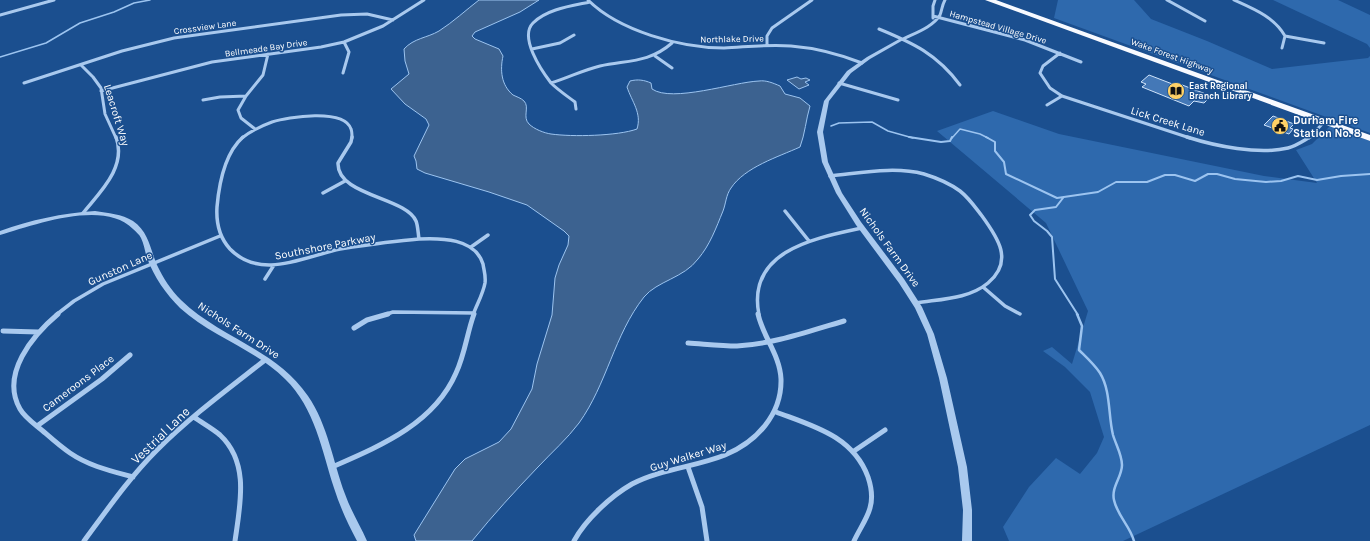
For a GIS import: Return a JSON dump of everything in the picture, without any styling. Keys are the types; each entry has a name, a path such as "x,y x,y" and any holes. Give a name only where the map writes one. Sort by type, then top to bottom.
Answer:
{"highway":[{"name":"Wake Forest Highway","path":"989,0 1370,138"}],"street":[{"path":"0,15 54,0"},
{"name":"Bellmeade Bay Drive","path":"102,91 196,66 321,47 344,42 370,33 424,0"},
{"path":"767,45 768,33 774,26 812,0"},
{"path":"934,20 933,6 935,0"},
{"path":"939,17 942,4 945,0"},
{"path":"1167,0 1206,21"},
{"path":"1234,0 1265,16 1276,24 1285,36 1324,43"},
{"path":"576,109 575,102 551,83 545,75 527,38 527,33 529,27 536,20 556,10 589,1"},
{"name":"Northlake Drive","path":"589,1 600,10 637,31 672,42 710,48 767,45 792,46 842,55 862,63"},
{"name":"Crossview Lane","path":"24,83 111,54 152,43 212,32 341,15 367,14 392,20"},
{"name":"Hampstead Village Drive","path":"933,16 1026,40 1081,62"},
{"name":"Nichols Farm Drive","path":"939,17 928,26 862,63 848,73 839,83 827,103 821,125 820,144 830,176 844,202 916,303 934,342 948,396 967,487 969,508 967,541"},
{"path":"879,29 904,39 938,58 949,69 960,85"},
{"path":"532,49 568,40 574,35"},
{"path":"1282,48 1285,36"},
{"path":"343,73 349,52 344,42"},
{"path":"551,83 602,65 641,60 655,56 672,42"},
{"name":"Lick Creek Lane","path":"1060,53 1043,66 1040,73 1050,88 1062,96 1196,140 1243,149 1264,150 1287,148 1299,144 1312,136 1324,122"},
{"path":"255,129 243,121 239,115 239,106 263,75 268,54"},
{"path":"655,56 672,68"},
{"name":"Leacroft Way","path":"81,65 99,84 102,91 103,109 118,146 118,160 109,179 83,213"},
{"path":"839,83 898,100"},
{"path":"204,100 220,97 246,96"},
{"path":"1047,105 1062,96"},
{"path":"220,236 218,206 221,184 229,156 237,142 255,129 281,120 309,115 330,116 347,123 353,134 352,141 341,156 338,167 339,174 345,181 408,211 416,220 419,239"},
{"path":"830,176 887,171 908,171 936,178 961,192 972,203 992,230 1002,251 1001,265 994,278 983,287 969,293 916,303"},
{"path":"323,193 345,181"},
{"path":"786,211 809,241"},
{"name":"Nichols Farm Drive","path":"0,233 37,221 83,213 111,215 133,224 142,232 152,264 162,282 184,306 197,318 265,360 287,377 308,402 319,422 332,467 349,516 362,541"},
{"path":"854,541 870,508 871,492 864,466 854,451 843,441 826,431 776,412 780,388 780,370 759,320 756,306 758,287 762,277 780,255 809,241 862,228"},
{"path":"332,467 381,445 411,427 437,402 455,377 460,365 486,273 481,258 471,247 488,235"},
{"name":"Gunston Lane","path":"133,477 101,469 85,462 70,453 24,415 18,406 14,385 20,361 38,332 61,311 90,290 120,276 220,236"},
{"name":"Southshore Parkway","path":"220,236 232,251 243,258 254,263 274,265 298,261 332,251 419,239 442,238 471,247"},
{"path":"265,279 274,265"},
{"path":"983,287 1005,306 1020,314"},
{"path":"354,328 367,320 393,312 474,313"},
{"path":"688,343 724,346 744,345 767,341 844,321"},
{"path":"3,331 38,332"},
{"name":"Cameroons Place","path":"37,426 90,388 130,355"},
{"name":"Vestrial Lane","path":"84,541 133,477 156,451 194,417 265,360"},
{"name":"Guy Walker Way","path":"574,541 580,530 593,516 620,492 643,479 736,450 756,435 776,412"},
{"path":"194,417 220,435 235,455 240,473 242,491 236,541"},
{"path":"854,451 885,430"},
{"path":"688,466 702,508 707,541"}],"shaded area":[{"path":"479,0 539,0 520,12 475,32 472,36 475,39 499,49 503,56 502,77 506,87 513,95 522,99 526,103 526,118 529,124 545,133 582,136 618,133 637,129 638,118 636,108 627,87 630,81 636,80 651,83 652,89 661,93 674,94 704,91 748,82 764,81 780,86 785,94 800,98 810,106 800,147 762,163 753,168 737,181 728,193 723,211 712,236 698,259 685,271 656,287 644,297 625,327 589,408 570,435 543,461 472,541 416,541 414,535 455,469 465,459 499,442 511,429 532,389 537,364 552,315 555,278 568,245 569,236 564,231 527,205 425,173 417,169 414,156 429,125 426,119 405,104 391,89 409,74 405,61 404,49 416,40 439,31"},
{"path":"1058,0 1134,0 1151,19 1272,69 1368,58 1370,56 1370,133 1054,18"},
{"path":"1273,0 1338,0 1370,15 1370,48 1367,44"},
{"path":"797,77 810,80 805,82 809,85 799,89 787,80"},
{"path":"993,111 1059,134 1264,176 1317,183 1296,150 1312,144 1330,126 1370,141 1370,425 1123,541 1009,541 1003,527 1029,487 1056,458 1080,474 1097,453 1104,437 1090,392 1065,367 1043,351 1052,347 1072,364 1088,311 1046,223 937,131"}],"building":[{"name":"East Regional Branch Library","path":"1149,75 1175,85 1177,83 1211,96 1204,103 1194,101 1189,106 1142,87 1146,84 1141,82"},
{"name":"Durham Fire Station No. 8","path":"1273,116 1294,124 1290,128 1293,129 1289,134 1264,125"}],"waterway":[{"path":"0,57 46,43 80,23 114,12 134,3 150,0"},
{"path":"831,126 839,123 872,122 888,131 910,137"},
{"path":"952,138 960,129 986,137"},
{"path":"910,137 941,142 950,141 952,137"},
{"path":"986,137 995,142 995,151 1004,162 1006,174 1057,198 1098,192 1116,182 1147,182 1165,175 1175,175 1195,181 1208,174 1217,174 1235,179 1266,182 1281,181 1298,176 1317,180 1341,176 1370,174"},
{"path":"1063,198 1056,207 1035,210 1030,215 1034,221 1052,237 1055,279 1078,315"},
{"path":"1077,314 1082,326 1079,350 1098,370 1106,387 1111,427 1122,461 1122,469 1113,495 1118,511 1130,530 1134,541"}],"place":[{"name":"East Regional Branch Library","path":"1176,91"},
{"name":"Durham Fire Station No. 8","path":"1280,126"}]}
